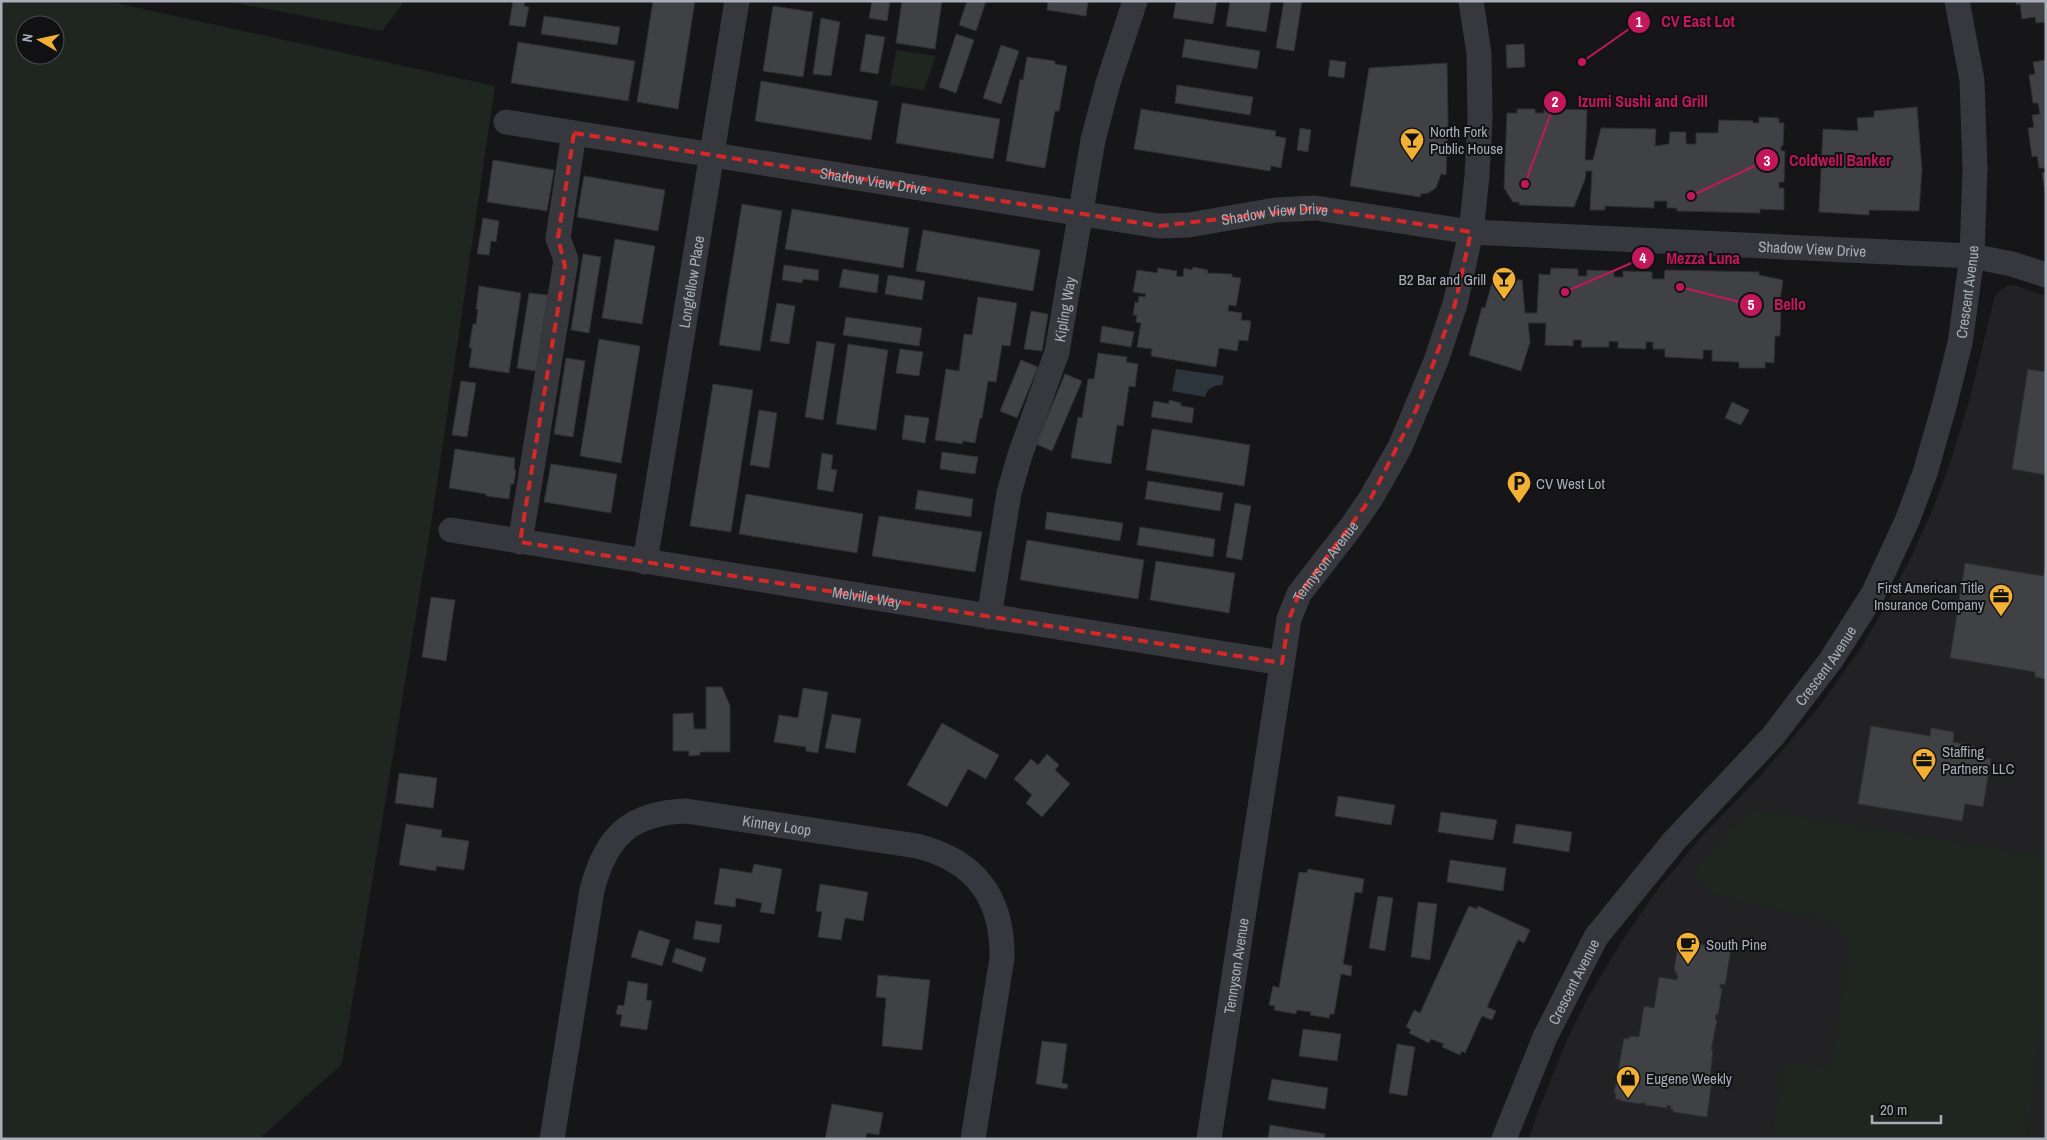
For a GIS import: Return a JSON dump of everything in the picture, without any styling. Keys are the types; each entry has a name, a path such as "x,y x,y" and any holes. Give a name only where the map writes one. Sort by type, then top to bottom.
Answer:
{"street":[{"name":"Longfellow Place","path":"645,562 737,1"},
{"name":"Kipling Way","path":"989,617 1011,483 1057,352 1080,213 1100,112 1135,1"},
{"name":"Tennyson Avenue","path":"1209,1139 1288,619 1299,594 1334,550 1371,498 1400,447 1418,408 1436,361 1455,304 1472,232 1480,119 1479,53 1471,1"},
{"name":"Crescent Avenue","path":"1504,1139 1545,1037 1596,937 1674,841 1773,736 1838,649 1873,594 1907,521 1928,464 1960,343 1972,256 1974,169 1972,80 1957,1"},
{"name":"Shadow View Drive","path":"506,122 1144,224 1172,226 1276,210 1315,208 1472,232 1972,256 2012,264 2046,275"},
{"path":"520,542 566,266 566,260 558,238 574,133"},
{"name":"Melville Way","path":"451,530 1282,663"},
{"name":"Kinney Loop","path":"552,1139 592,890 601,860 617,835 628,825 656,815 686,811 917,846 952,858 985,889 993,902 999,919 1002,937 1002,958 973,1139"}],"highlighted area":[{"path":"574,133 1159,226 1315,208 1471,232 1455,304 1417,408 1371,498 1299,594 1289,619 1282,663 520,542 565,266 558,238"}],"shaded area":[{"path":"1,1 107,1 495,86 431,525 342,1064 259,1139 1,1139"},
{"path":"225,1 402,1 402,5 382,31"},
{"path":"896,50 936,56 924,90 890,85"},
{"path":"2014,285 2046,296 2046,1139 1529,1139 1538,1111 1566,1042 1588,997 1620,944 1657,890 1701,837 1763,773 1821,704 1862,646 1884,608 1910,559 1932,511 1950,463 1970,398 1995,295 2006,286"},
{"path":"1176,369 1224,376 1222,385 1211,388 1207,391 1205,397 1172,391"},
{"path":"1749,808 2046,856 2046,1006 2026,1139 1771,1139 1783,1061 1830,1067 1849,949 1842,934 1833,926 1817,918 1720,898 1692,874"}],"building":[{"path":"513,1 525,1 524,6 529,7 525,27 509,25"},
{"path":"653,1 695,1 678,109 637,102"},
{"path":"872,1 890,1 887,21 869,18"},
{"path":"902,1 942,1 935,49 896,43"},
{"path":"967,1 986,1 976,31 959,25"},
{"path":"1048,1 1088,1 1086,16 1047,10"},
{"path":"1176,1 1217,1 1213,24 1173,18"},
{"path":"1230,1 1271,1 1266,32 1226,26"},
{"path":"1284,1 1302,1 1294,51 1276,48"},
{"path":"2016,1 2046,1 2046,22 2036,23 2035,17 2022,19 2020,4 2016,5"},
{"path":"773,6 813,12 803,77 763,71"},
{"path":"544,16 620,27 617,45 541,34"},
{"path":"821,18 840,22 831,76 813,74"},
{"path":"866,34 885,37 878,74 860,71"},
{"path":"956,34 974,40 956,93 939,87"},
{"path":"1185,39 1260,51 1257,69 1182,57"},
{"path":"518,42 635,61 628,101 511,83"},
{"path":"1524,44 1525,67 1507,68 1506,45"},
{"path":"1001,45 1019,51 1001,104 983,98"},
{"path":"1027,57 1055,61 1055,64 1067,66 1059,111 1055,111 1045,168 1006,161 1020,79 1023,80"},
{"path":"1330,60 1346,62 1344,78 1328,76"},
{"path":"2046,60 2046,168 2039,168 2037,156 2032,157 2028,128 2034,127 2032,115 2040,114 2038,103 2033,103 2029,75 2035,74 2033,62"},
{"path":"1447,63 1448,120 1446,175 1441,174 1436,188 1428,193 1421,194 1420,197 1350,186 1369,68"},
{"path":"761,81 878,101 871,140 755,121"},
{"path":"1177,85 1253,97 1250,115 1175,103"},
{"path":"902,103 1000,119 993,159 896,143"},
{"path":"1917,107 1922,170 1919,211 1869,210 1869,215 1819,212 1823,129 1858,131 1857,118 1874,117 1874,111"},
{"path":"1141,109 1276,131 1275,136 1286,138 1281,168 1271,166 1270,171 1134,149"},
{"path":"1517,109 1535,109 1535,113 1544,113 1544,109 1587,110 1585,160 1593,160 1601,128 1656,129 1655,146 1669,144 1670,132 1686,132 1686,144 1696,144 1696,133 1718,133 1719,120 1753,121 1753,123 1759,123 1759,117 1779,118 1779,123 1784,123 1781,151 1785,151 1784,182 1779,182 1779,188 1784,188 1784,210 1760,209 1760,213 1677,211 1677,208 1667,208 1667,201 1654,201 1654,208 1605,206 1605,210 1590,210 1592,171 1586,171 1585,179 1574,207 1519,205 1519,202 1513,202 1504,188 1507,113 1517,113"},
{"path":"1300,128 1311,130 1308,152 1297,150"},
{"path":"493,160 554,170 547,211 487,202"},
{"path":"2046,172 2046,198 2042,173"},
{"path":"584,176 665,190 658,231 577,217"},
{"path":"742,204 782,211 760,351 719,345"},
{"path":"792,209 909,228 903,268 785,249"},
{"path":"483,218 499,221 496,242 491,241 489,255 477,254"},
{"path":"923,230 1040,250 1033,291 916,271"},
{"path":"615,239 655,246 642,324 602,318"},
{"path":"583,254 601,257 589,333 571,330"},
{"path":"784,265 819,270 818,281 803,279 802,283 782,280"},
{"path":"1193,267 1208,270 1207,273 1232,274 1232,277 1241,278 1236,306 1229,305 1228,311 1242,313 1241,320 1251,321 1248,341 1239,340 1237,351 1219,348 1216,367 1151,356 1152,349 1137,347 1141,323 1136,322 1137,315 1133,315 1135,302 1138,303 1139,296 1145,297 1146,294 1133,292 1137,270 1157,273 1158,268 1177,271 1176,276 1183,277 1184,268 1192,270"},
{"path":"1551,268 1578,269 1578,276 1587,276 1587,270 1614,271 1614,277 1623,277 1623,271 1652,272 1652,279 1664,279 1665,270 1759,272 1759,275 1783,280 1780,301 1777,301 1776,305 1781,304 1780,336 1775,336 1774,363 1765,362 1765,368 1739,368 1739,362 1712,361 1712,350 1703,350 1703,359 1665,357 1665,349 1653,349 1653,342 1646,342 1646,349 1618,348 1618,342 1609,341 1609,347 1581,347 1582,340 1573,340 1573,346 1545,345 1546,323 1528,323 1530,342 1521,371 1469,355 1482,307 1485,308 1493,279 1522,280 1525,313 1537,313 1539,274 1550,275"},
{"path":"843,269 879,275 877,293 839,287"},
{"path":"888,275 925,281 922,300 885,294"},
{"path":"479,286 521,293 509,373 469,367 472,348 469,348 473,324 476,324"},
{"path":"529,293 548,295 536,371 517,368"},
{"path":"978,297 1017,303 1010,346 1002,345 996,382 988,381 982,418 980,418 975,443 963,441 962,444 935,440 946,369 959,371 964,334 972,335"},
{"path":"777,303 795,306 789,344 770,341"},
{"path":"1031,311 1048,314 1042,351 1024,349"},
{"path":"846,317 922,328 919,346 843,335"},
{"path":"1102,326 1134,332 1131,347 1100,342"},
{"path":"599,339 640,346 621,463 580,456"},
{"path":"817,341 835,344 823,420 805,417"},
{"path":"848,344 888,350 876,430 836,424"},
{"path":"900,349 923,352 919,376 896,373"},
{"path":"1098,353 1127,357 1126,362 1138,364 1135,387 1129,386 1123,426 1117,425 1111,464 1071,458 1078,417 1082,418 1088,379 1094,379"},
{"path":"566,358 585,361 573,437 554,434"},
{"path":"1021,360 1038,367 1017,418 1000,411"},
{"path":"2028,369 2046,372 2046,475 2012,469"},
{"path":"1065,374 1082,381 1052,451 1036,444"},
{"path":"461,381 476,383 467,437 452,435"},
{"path":"713,384 753,390 731,532 690,526"},
{"path":"1169,400 1181,403 1181,406 1194,408 1192,423 1151,417 1154,401 1169,404"},
{"path":"1732,402 1749,410 1741,425 1725,418"},
{"path":"759,410 777,413 769,468 750,465"},
{"path":"905,415 929,418 925,443 902,439"},
{"path":"1152,429 1250,445 1244,486 1146,470"},
{"path":"455,449 515,458 514,484 511,484 509,499 449,488"},
{"path":"942,452 978,457 975,474 940,469"},
{"path":"822,453 833,455 831,469 837,470 833,492 817,489"},
{"path":"551,464 617,474 611,513 544,502"},
{"path":"1148,481 1223,493 1220,511 1145,499"},
{"path":"918,490 973,499 971,517 915,509"},
{"path":"746,494 863,514 857,553 739,534"},
{"path":"1235,503 1251,506 1242,560 1226,557"},
{"path":"1047,512 1123,523 1120,541 1045,529"},
{"path":"879,516 982,532 975,572 872,556"},
{"path":"1140,527 1215,539 1213,557 1137,545"},
{"path":"1027,540 1144,560 1138,599 1020,580"},
{"path":"1156,561 1235,573 1229,613 1150,600"},
{"name":"First American Title Insurance Company","path":"1965,563 2043,576 2046,567 2046,679 2035,677 2035,672 1950,658"},
{"path":"431,597 455,600 446,661 422,657"},
{"path":"706,687 722,687 730,706 730,752 700,752 700,755 689,756 689,751 673,751 673,714 693,713 694,729 706,729"},
{"path":"803,688 828,692 818,753 806,751 806,747 774,742 779,715 798,718"},
{"path":"832,714 861,719 855,753 825,748"},
{"path":"942,723 999,755 986,779 968,769 947,807 907,785"},
{"name":"Staffing Partners LLC","path":"1871,726 1930,736 1931,728 1954,732 1953,742 1974,746 1972,756 1991,759 1983,807 1965,804 1962,821 1858,804"},
{"path":"1047,754 1059,765 1055,770 1070,784 1042,817 1026,803 1032,795 1014,779 1031,759 1038,765"},
{"path":"399,773 437,778 433,808 395,803"},
{"path":"1338,796 1395,805 1391,825 1335,816"},
{"path":"1441,812 1497,820 1493,840 1438,832"},
{"path":"406,824 442,830 441,837 469,841 464,870 436,866 436,871 399,865"},
{"path":"1516,824 1572,832 1569,852 1513,843"},
{"path":"1450,860 1506,868 1503,891 1447,882"},
{"path":"754,864 782,869 774,914 760,912 762,903 736,898 735,907 714,904 720,868 752,873"},
{"path":"1308,869 1364,879 1362,893 1355,892 1343,964 1352,966 1351,976 1341,974 1334,1014 1330,1014 1329,1018 1310,1015 1311,1012 1297,1010 1296,1014 1274,1010 1275,1006 1269,1005 1273,986 1279,988 1299,872 1307,873"},
{"path":"820,884 868,892 863,921 845,918 841,940 818,937 822,912 816,911"},
{"path":"1378,896 1393,898 1385,951 1369,948"},
{"path":"1418,902 1437,904 1430,960 1411,957"},
{"path":"1469,906 1477,909 1478,906 1530,930 1524,943 1518,940 1487,1007 1496,1011 1492,1020 1482,1016 1465,1053 1462,1051 1460,1055 1442,1047 1444,1044 1431,1039 1429,1043 1409,1033 1411,1030 1406,1027 1414,1010 1420,1013"},
{"path":"696,921 722,925 719,943 693,939"},
{"path":"639,930 670,940 662,966 631,957"},
{"path":"1698,944 1731,949 1725,985 1720,984 1722,989 1718,1015 1716,1014 1715,1019 1717,1020 1711,1050 1713,1050 1710,1077 1708,1079 1712,1080 1707,1117 1673,1112 1673,1109 1670,1109 1671,1106 1667,1105 1667,1108 1615,1099 1616,1094 1614,1093 1624,1038 1629,1039 1629,1036 1639,1037 1644,1006 1654,1008 1659,977 1677,980 1678,975 1674,971 1677,951 1679,951 1680,945 1685,946 1685,949 1695,950 1695,947 1698,948"},
{"path":"676,948 706,958 702,972 672,962"},
{"path":"878,975 930,980 922,1050 882,1046 886,998 876,997"},
{"path":"628,981 648,984 646,1000 652,1001 647,1030 620,1026 622,1015 616,1014 618,1005 624,1006"},
{"path":"1303,1029 1341,1034 1337,1061 1299,1056"},
{"path":"1042,1041 1067,1044 1062,1083 1068,1084 1067,1089 1036,1084"},
{"path":"1397,1044 1415,1047 1407,1096 1389,1093"},
{"path":"1272,1079 1328,1088 1325,1109 1268,1100"},
{"path":"832,1104 883,1113 879,1135 867,1133 865,1139 825,1139"},
{"path":"1270,1125 1325,1134 1324,1139 1268,1139"}],"place":[{"name":"CV East Lot","path":"1582,62"},
{"name":"North Fork Public House","path":"1412,161"},
{"name":"Izumi Sushi and Grill","path":"1525,184"},
{"name":"Coldwell Banker","path":"1691,196"},
{"name":"Bello","path":"1680,287"},
{"name":"Mezza Luna","path":"1565,292"},
{"name":"B2 Bar and Grill","path":"1504,300"},
{"name":"CV West Lot","path":"1519,504"},
{"name":"First American Title Insurance Company","path":"2001,617"},
{"name":"Staffing Partners LLC","path":"1924,781"},
{"name":"South Pine","path":"1688,965"},
{"name":"Eugene Weekly","path":"1628,1099"}]}
